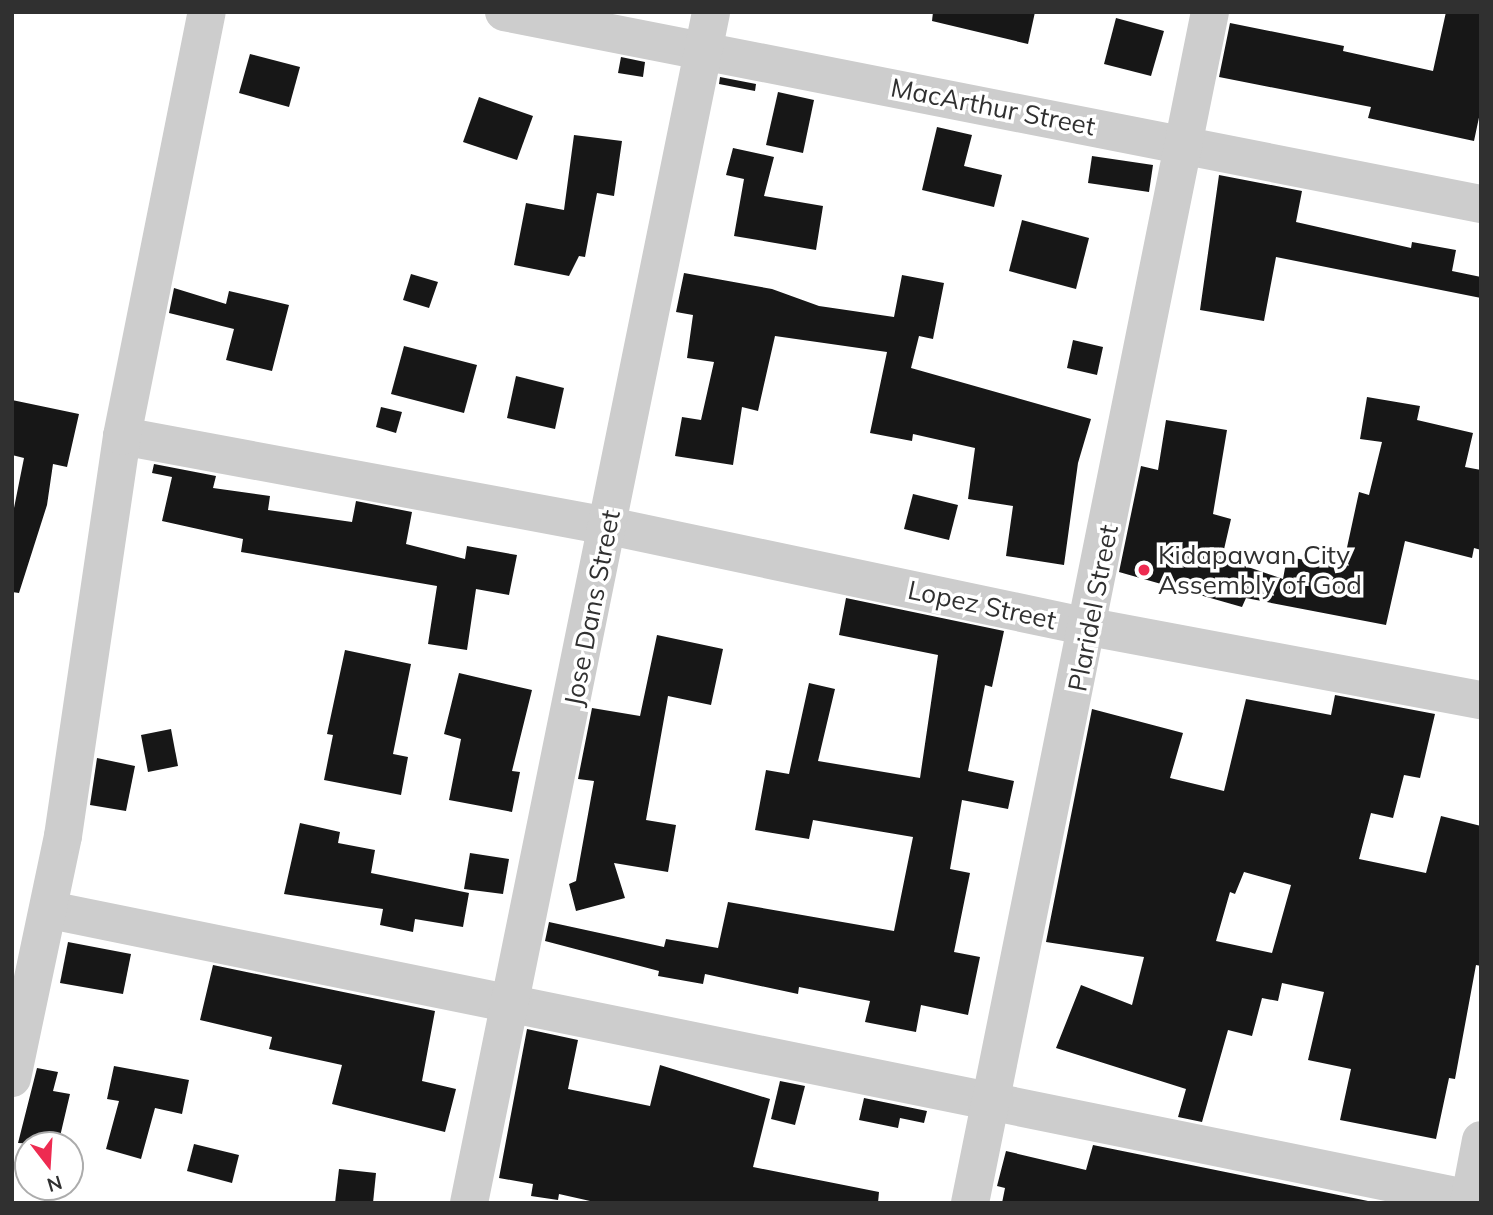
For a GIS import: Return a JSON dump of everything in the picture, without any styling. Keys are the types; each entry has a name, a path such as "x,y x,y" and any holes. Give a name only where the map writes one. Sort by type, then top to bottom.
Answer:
{"street":[{"path":"12,1078 20,1005 50,910 122,436 207,12"},
{"name":"MacArthur Street","path":"504,12 1481,204"},
{"name":"Jose Dans Street","path":"469,1203 512,1004 711,12"},
{"name":"Plaridel Street","path":"970,1203 1090,628 1210,12"},
{"name":"Lopez Street","path":"122,436 609,526 1090,628 1481,700"},
{"path":"50,910 1470,1201 1481,1140"}],"building":[{"path":"933,12 1035,12 1028,44 932,21"},
{"path":"1446,12 1481,12 1481,108 1474,141 1368,118 1371,107 1219,77 1230,23 1344,46 1343,51 1433,71"},
{"path":"1116,18 1164,31 1151,76 1104,64"},
{"path":"250,54 300,67 289,107 239,93"},
{"path":"621,57 645,62 643,77 618,73"},
{"path":"720,77 756,84 755,91 719,84"},
{"path":"778,92 814,100 803,153 766,145"},
{"path":"479,97 533,116 517,160 463,142"},
{"path":"937,127 972,135 964,166 1002,175 994,207 922,190"},
{"path":"574,135 622,141 614,196 597,193 585,257 579,256 569,276 514,265 526,203 564,210"},
{"path":"733,148 774,157 764,196 823,206 816,250 734,236 744,179 726,175"},
{"path":"1092,156 1153,165 1149,192 1088,183"},
{"path":"1219,175 1302,191 1296,222 1411,248 1412,242 1456,250 1452,271 1481,277 1481,298 1276,257 1264,321 1200,310"},
{"path":"1022,220 1089,238 1076,289 1009,271"},
{"path":"684,273 772,289 819,306 894,317 902,275 944,283 933,339 919,336 911,368 1091,419 1078,463 1064,565 1006,556 1013,506 968,499 975,448 913,434 912,441 870,433 887,352 775,336 758,411 742,407 733,465 675,456 682,417 701,420 714,362 687,358 693,315 676,312"},
{"path":"411,274 438,282 429,308 403,300"},
{"path":"174,288 226,304 229,291 289,305 272,371 226,360 234,329 169,313"},
{"path":"1073,340 1103,347 1097,375 1067,368"},
{"path":"404,346 477,365 464,413 391,394"},
{"path":"516,376 564,388 555,429 507,418"},
{"path":"1367,397 1420,406 1417,420 1473,433 1465,467 1481,470 1481,550 1474,548 1472,558 1405,541 1386,625 1246,598 1242,607 1119,572 1141,466 1158,470 1166,420 1227,430 1213,514 1231,519 1222,558 1283,579 1287,557 1343,566 1359,492 1369,495 1382,442 1360,439"},
{"path":"12,400 79,414 67,467 53,464 47,505 19,593 12,592 12,518 24,458 12,455"},
{"path":"381,407 402,412 396,433 376,427"},
{"path":"154,464 216,476 213,488 270,496 268,510 352,522 356,501 412,512 406,544 465,559 467,546 517,555 509,595 476,589 467,650 428,644 437,586 241,552 243,539 162,521 172,477 152,473"},
{"path":"913,494 958,505 949,540 904,529"},
{"path":"846,598 1004,631 992,687 985,685 968,771 1014,781 1008,809 962,800 950,869 970,873 954,952 980,957 968,1015 921,1005 916,1032 865,1022 870,1001 799,987 798,994 705,974 703,984 658,976 659,971 545,941 549,922 664,947 666,939 718,948 728,902 894,931 913,837 813,820 809,839 755,830 766,770 789,774 809,683 835,689 818,761 920,778 938,655 839,635"},
{"path":"657,635 723,649 711,705 668,696 646,820 676,825 668,872 614,863 625,898 576,911 569,884 576,881 594,781 578,779 592,708 640,716"},
{"path":"345,650 411,664 393,754 408,757 401,795 324,780 333,735 327,734"},
{"path":"459,673 532,690 512,771 520,772 512,812 449,800 461,739 444,734"},
{"path":"1335,695 1435,714 1420,778 1404,775 1393,818 1371,813 1359,859 1426,873 1441,816 1481,826 1481,966 1476,965 1455,1079 1449,1078 1436,1139 1340,1120 1351,1069 1308,1060 1324,992 1282,983 1278,1001 1262,998 1252,1036 1228,1030 1202,1122 1178,1117 1186,1089 1056,1048 1081,985 1132,1005 1144,957 1046,942 1092,709 1183,733 1170,778 1224,791 1246,699 1331,715","holes":["1244,872 1291,885 1272,953 1216,941 1230,892 1235,894"]},
{"path":"171,729 178,766 148,772 141,735"},
{"path":"97,758 135,766 126,811 90,805"},
{"path":"300,823 340,832 338,843 375,850 371,873 469,893 463,927 415,919 413,932 380,925 383,909 284,894"},
{"path":"470,853 509,859 503,894 464,889"},
{"path":"68,942 131,954 123,994 60,983"},
{"path":"213,965 435,1011 422,1081 456,1089 445,1132 332,1104 342,1065 269,1049 272,1037 200,1020"},
{"path":"527,1029 578,1040 568,1089 650,1106 660,1065 770,1099 753,1167 879,1192 878,1203 599,1203 559,1194 558,1200 531,1196 533,1184 499,1178"},
{"path":"114,1066 189,1080 182,1114 155,1108 141,1159 106,1149 119,1101 107,1099"},
{"path":"37,1068 58,1072 53,1091 70,1094 61,1131 21,1131"},
{"path":"780,1081 805,1086 795,1125 771,1119"},
{"path":"864,1098 927,1111 924,1123 900,1118 898,1128 859,1120"},
{"path":"194,1144 239,1155 232,1183 187,1171"},
{"path":"1093,1145 1368,1201 1002,1203 1005,1188 997,1186 1006,1151 1086,1170"},
{"path":"339,1169 376,1173 373,1203 335,1203"}],"place":[{"name":"Kidapawan City Assembly of God","path":"1144,570"}]}
